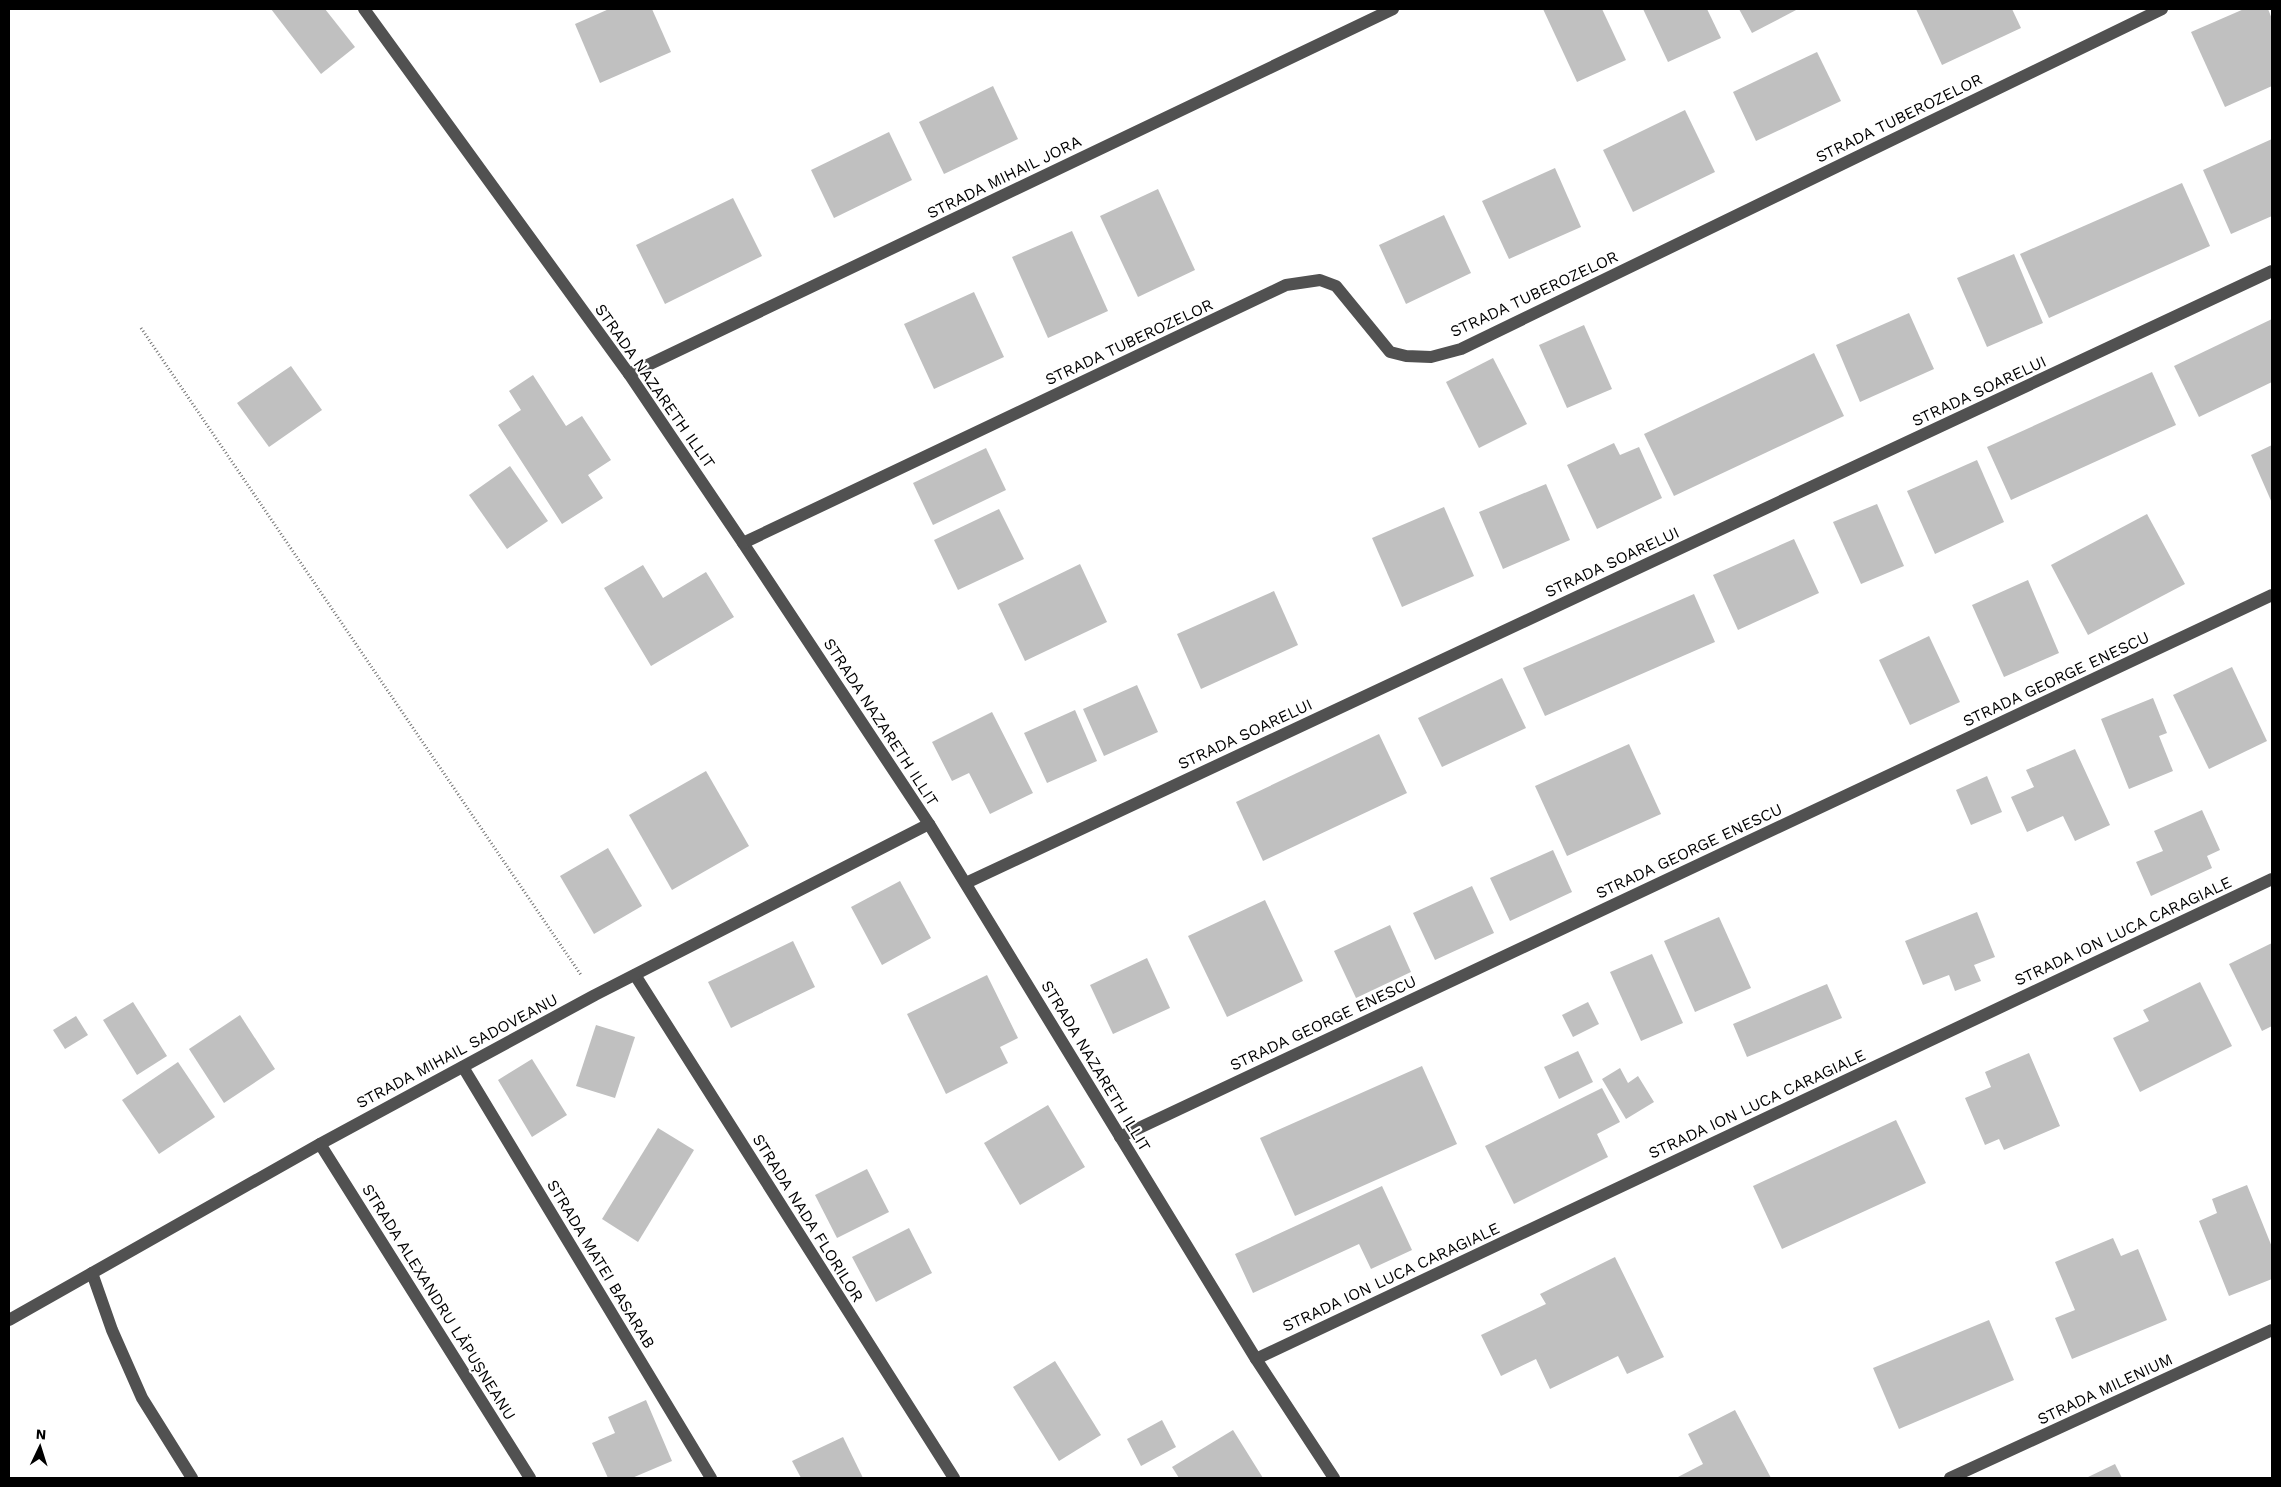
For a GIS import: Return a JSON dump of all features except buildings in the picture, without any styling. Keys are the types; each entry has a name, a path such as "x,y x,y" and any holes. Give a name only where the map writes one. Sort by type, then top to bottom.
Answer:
{"street":[{"name":"STRADA NAZARETH ILLIT","path":"364,9 629,374 929,824 1256,1359 1334,1478"},
{"name":"STRADA MIHAIL JORA","path":"629,374 1393,9"},
{"name":"STRADA TUBEROZELOR","path":"743,543 1286,285 1320,280 1336,286 1390,352 1406,356 1431,357 1461,349 2162,9"},
{"name":"STRADA SOARELUI","path":"966,883 2272,271"},
{"name":"STRADA GEORGE ENESCU","path":"1120,1137 2272,595"},
{"name":"STRADA MIHAIL SADOVEANU","path":"9,1320 320,1144 595,995 929,824"},
{"name":"STRADA ION LUCA CARAGIALE","path":"1256,1359 2272,879"},
{"name":"STRADA NADA FLORILOR","path":"635,975 954,1478"},
{"name":"STRADA MATEI BASARAB","path":"463,1067 711,1478"},
{"name":"STRADA ALEXANDRU LĂPUȘNEANU","path":"320,1144 530,1478"},
{"path":"92,1273 112,1330 142,1398 192,1478"},
{"name":"STRADA MILENIUM","path":"1950,1478 2272,1330"}],"path":[{"path":"141,328 595,995"}]}
